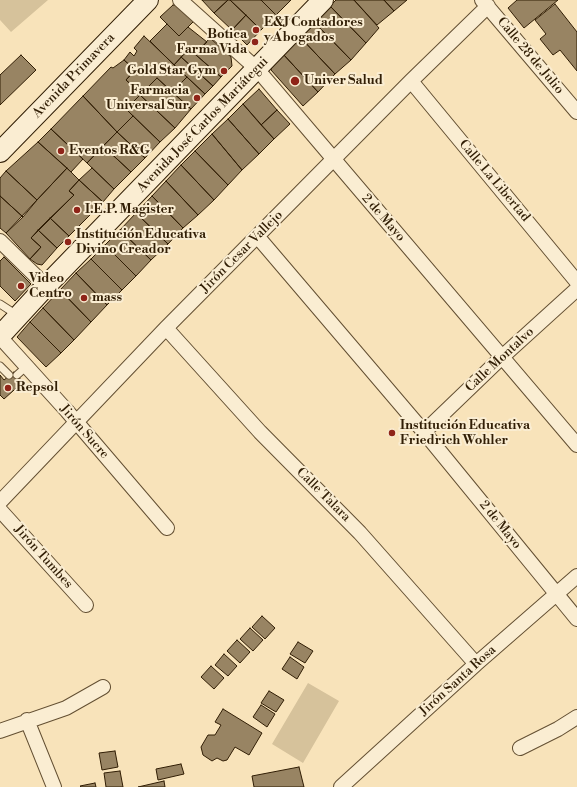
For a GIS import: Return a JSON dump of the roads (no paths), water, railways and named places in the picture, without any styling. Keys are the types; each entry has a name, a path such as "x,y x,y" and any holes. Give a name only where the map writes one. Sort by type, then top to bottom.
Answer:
{"main road":[{"name":"Avenida José Carlos Mariátegui","path":"0,337 46,286 323,0"},
{"name":"Avenida Primavera","path":"0,152 143,3"}],"street":[{"name":"2 de Mayo","path":"180,0 257,69 577,445"},
{"name":"Jirón Cesar Vallejo","path":"0,502 166,328 334,160 485,3"},
{"name":"Calle 28 de Julio","path":"485,3 575,106"},
{"name":"Calle La Libertad","path":"411,81 577,282"},
{"name":"2 de Mayo","path":"257,236 424,432 577,619"},
{"path":"0,241 46,286"},
{"name":"Calle Montalvo","path":"424,432 502,357 577,289"},
{"name":"Calle Talara","path":"166,328 260,432 360,533 476,664"},
{"name":"Jirón Sucre","path":"0,337 18,372 77,422 167,528"},
{"name":"Jirón Tumbes","path":"0,510 86,604"},
{"name":"Jirón Santa Rosa","path":"343,786 476,664 577,576"},
{"path":"0,731 27,720 66,708 103,687"},
{"path":"520,748 558,729 577,717"},
{"path":"27,720 54,787"}],"lane":[{"path":"0,304 19,316"},
{"path":"0,366 18,372"}],"place":[{"name":"E&J Contadores y Abogados","path":"256,30"},
{"name":"Botica Farma Vida","path":"255,42"},
{"name":"Gold Star Gym","path":"224,71"},
{"name":"Univer Salud","path":"295,81"},
{"name":"Farmacia Universal Sur","path":"197,98"},
{"name":"Eventos R&G","path":"61,151"},
{"name":"I.E.P. Magister","path":"77,210"},
{"name":"Institución Educativa Divino Creador","path":"68,242"},
{"name":"Video Centro","path":"21,286"},
{"name":"mass","path":"84,298"},
{"name":"Repsol","path":"8,388"},
{"name":"Institución Educativa Friedrich Wohler","path":"392,433"}]}
